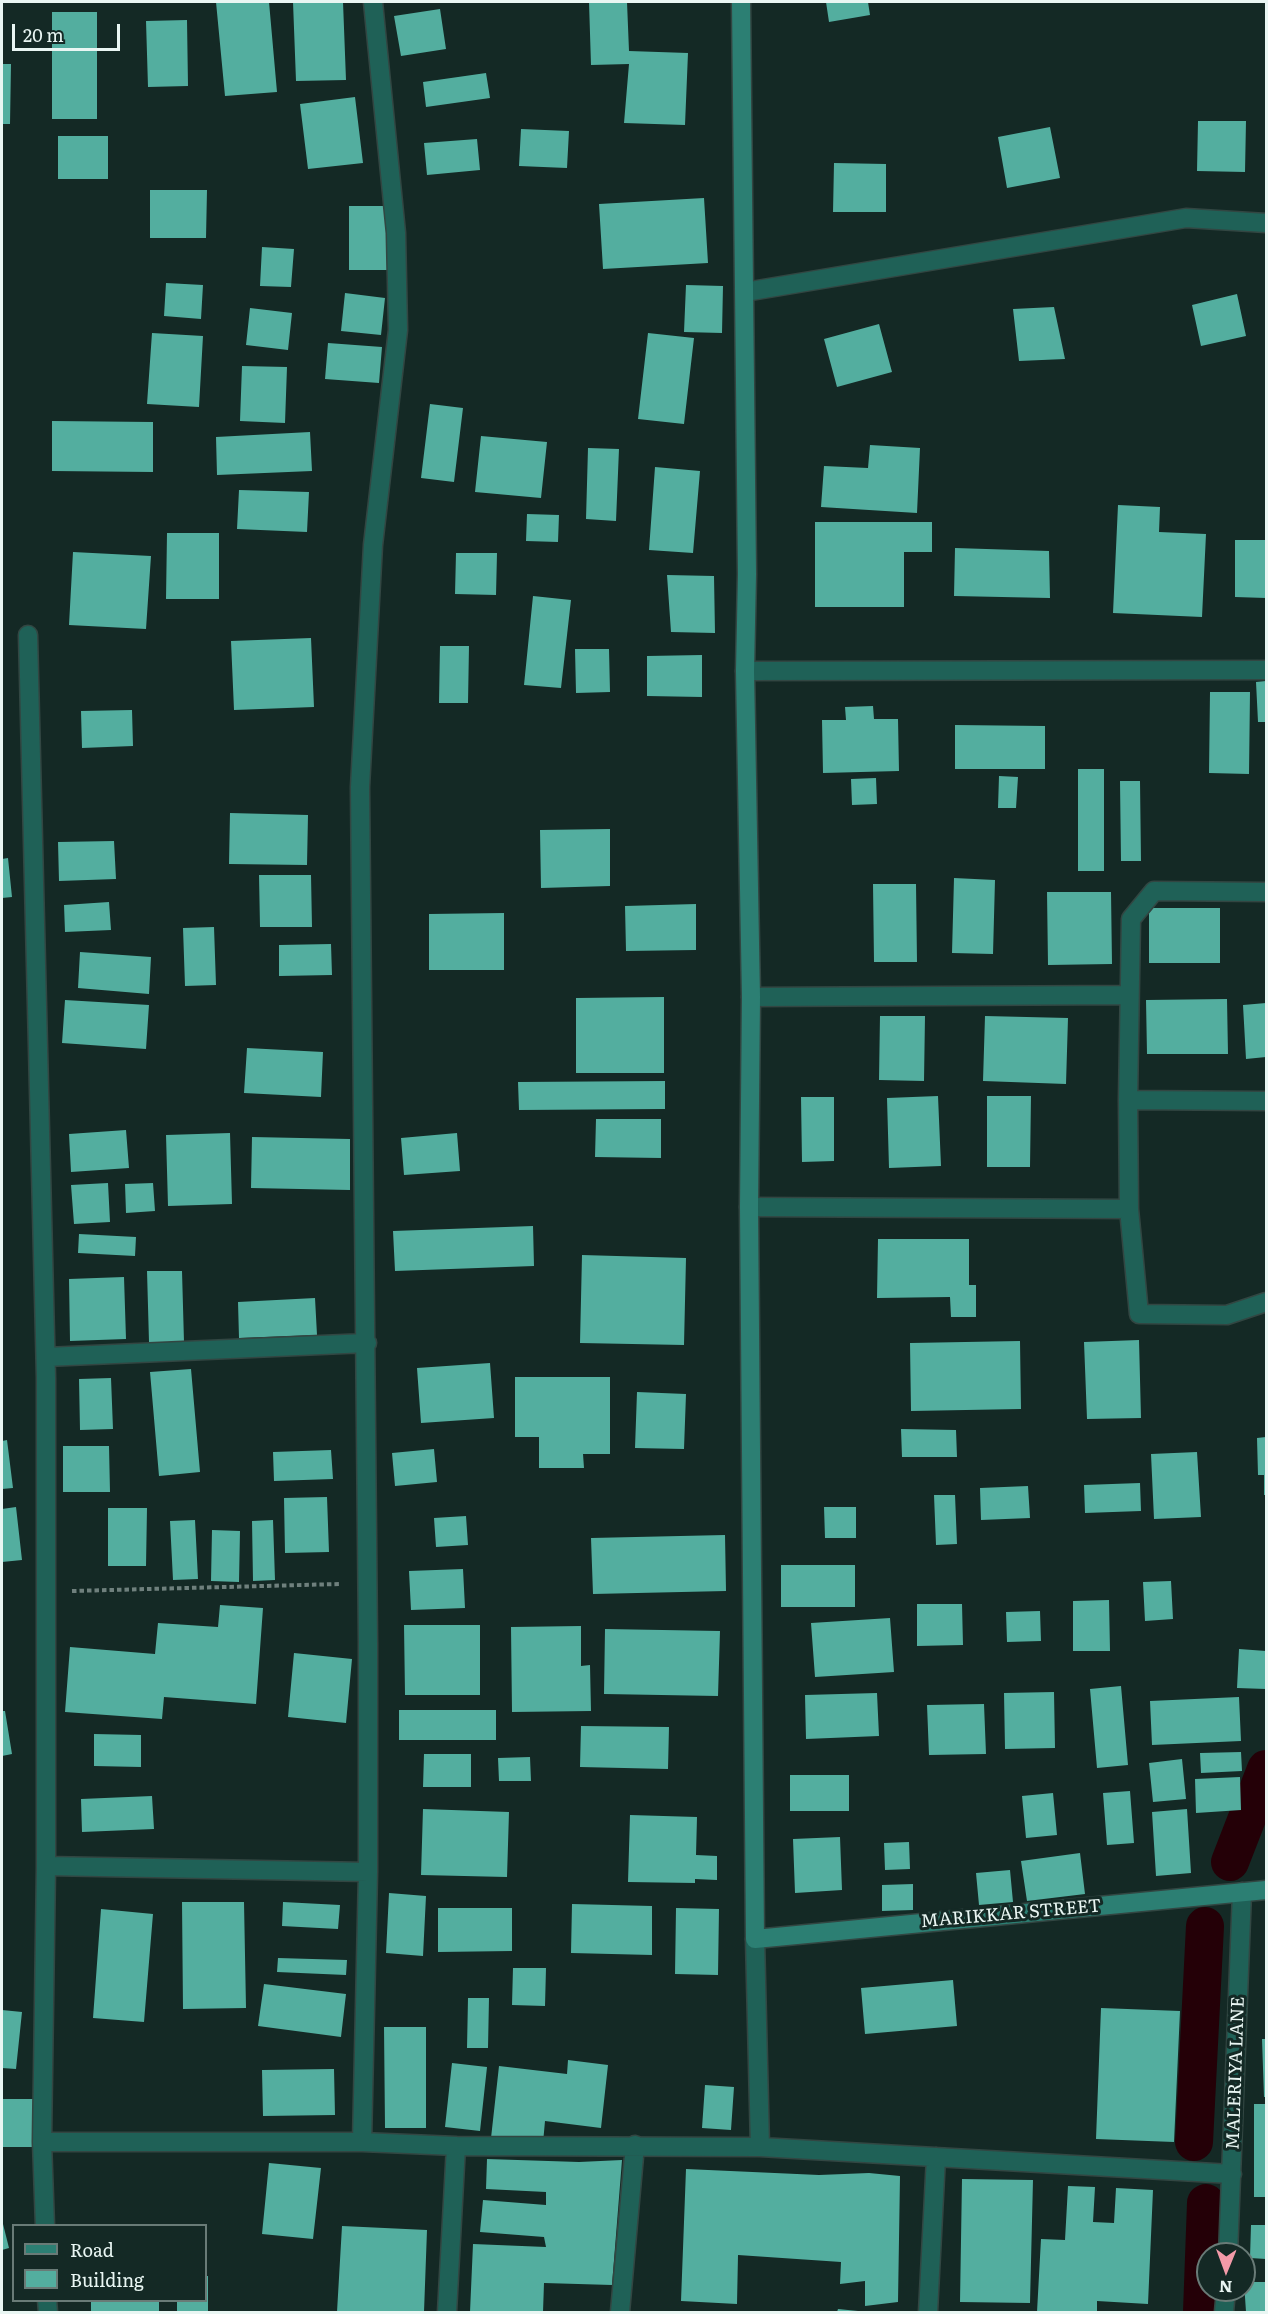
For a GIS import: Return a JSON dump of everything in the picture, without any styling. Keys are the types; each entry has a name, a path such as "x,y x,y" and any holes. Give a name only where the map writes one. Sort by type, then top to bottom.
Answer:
{"street":[{"path":"362,2142 368,1872 368,1583 360,787 373,545 398,330 396,233 373,2"},
{"path":"741,2 747,574 745,671 751,997 749,1207 755,1939 760,2147"},
{"path":"745,292 1186,218 1266,223"},
{"path":"28,634 46,1357 46,1866 42,2142 45,2224"},
{"path":"745,671 1266,670"},
{"path":"1266,892 1154,891 1131,919 1128,1100 1129,1209 1139,1314 1227,1315 1266,1302"},
{"path":"751,997 1129,995"},
{"path":"1128,1100 1266,1101"},
{"path":"749,1207 1129,1209"},
{"path":"46,1357 367,1343"},
{"path":"46,1866 368,1872"},
{"name":"MARIKKAR STREET","path":"755,1939 1266,1890"},
{"name":"MALERIYA LANE","path":"1228,2242 1242,1892"},
{"path":"42,2142 362,2142 456,2146 760,2147 1232,2174"},
{"path":"620,2313 634,2145"},
{"path":"447,2313 456,2146"},
{"path":"928,2313 936,2157"}],"path":[{"path":"46,1591 368,1583"}],"building":[{"path":"216,2 269,2 277,92 225,96"},
{"path":"293,2 343,2 346,80 296,81"},
{"path":"589,2 627,2 629,51 688,53 685,125 624,123 629,64 591,65"},
{"path":"826,2 868,2 870,15 829,22"},
{"path":"440,9 446,49 401,56 394,16"},
{"path":"52,12 97,12 97,119 52,119"},
{"path":"187,20 188,86 148,87 146,21"},
{"path":"2,64 11,64 10,124 2,124"},
{"path":"486,73 490,98 426,107 423,82"},
{"path":"355,97 363,163 308,169 300,104"},
{"path":"1198,121 1246,121 1245,172 1197,171"},
{"path":"1050,127 1060,178 1007,188 998,137"},
{"path":"521,129 569,131 567,168 519,166"},
{"path":"58,136 108,136 108,179 58,179"},
{"path":"477,139 480,170 427,175 424,143"},
{"path":"834,163 886,164 886,212 833,212"},
{"path":"150,190 207,190 206,238 150,238"},
{"path":"704,198 708,263 603,269 599,204"},
{"path":"349,206 390,206 390,270 349,270"},
{"path":"262,247 294,249 291,287 260,286"},
{"path":"166,283 203,285 201,319 164,316"},
{"path":"686,285 723,286 722,333 684,332"},
{"path":"345,293 385,298 381,335 341,331"},
{"path":"1237,294 1246,336 1201,346 1192,305"},
{"path":"1054,307 1065,359 1019,361 1013,309"},
{"path":"250,308 292,313 288,350 246,345"},
{"path":"879,324 892,372 837,387 824,339"},
{"path":"152,333 203,336 199,407 147,404"},
{"path":"648,333 694,338 684,424 638,419"},
{"path":"328,343 382,347 379,383 325,379"},
{"path":"242,366 287,367 285,423 240,421"},
{"path":"430,404 463,408 454,482 421,478"},
{"path":"52,421 153,422 153,472 52,471"},
{"path":"310,432 312,471 217,475 216,437"},
{"path":"481,436 547,442 541,498 475,492"},
{"path":"870,445 920,448 917,513 821,507 824,466 868,468"},
{"path":"588,448 619,449 616,521 586,519"},
{"path":"655,467 700,471 693,553 649,550"},
{"path":"239,490 309,492 307,532 237,529"},
{"path":"1118,505 1160,507 1159,532 1206,534 1202,617 1113,613"},
{"path":"527,514 559,515 558,542 526,541"},
{"path":"815,522 932,522 932,552 904,552 904,607 815,607"},
{"path":"167,533 219,533 219,599 166,599"},
{"path":"1235,540 1266,540 1266,598 1235,597"},
{"path":"955,548 1049,551 1050,598 954,596"},
{"path":"73,552 151,556 146,629 69,625"},
{"path":"456,553 497,553 496,595 455,594"},
{"path":"667,575 714,576 715,633 671,632"},
{"path":"533,596 571,600 561,688 524,685"},
{"path":"311,638 314,707 234,710 231,641"},
{"path":"440,646 469,646 468,703 439,703"},
{"path":"575,649 609,649 610,692 576,693"},
{"path":"702,655 702,697 647,696 647,656"},
{"path":"1266,681 1266,722 1258,722 1256,682"},
{"path":"1210,692 1250,692 1249,774 1209,773"},
{"path":"873,706 874,719 898,719 899,771 823,773 822,720 846,720 845,707"},
{"path":"132,710 133,746 82,748 81,711"},
{"path":"955,725 1045,726 1045,769 955,769"},
{"path":"1078,769 1104,769 1104,871 1078,871"},
{"path":"999,776 1018,777 1016,808 998,808"},
{"path":"876,778 877,804 852,805 851,779"},
{"path":"1120,781 1140,781 1141,861 1121,861"},
{"path":"230,813 308,815 307,865 229,864"},
{"path":"610,829 610,886 541,888 540,830"},
{"path":"114,841 116,879 59,881 58,842"},
{"path":"8,858 12,897 2,898 2,859"},
{"path":"259,875 311,875 312,927 260,927"},
{"path":"954,878 995,880 993,954 952,953"},
{"path":"873,884 916,884 917,962 874,962"},
{"path":"1047,892 1111,892 1112,964 1048,965"},
{"path":"109,902 111,930 65,932 64,905"},
{"path":"696,904 696,950 626,951 625,906"},
{"path":"1149,908 1220,908 1220,963 1149,963"},
{"path":"504,913 504,970 429,970 429,914"},
{"path":"214,927 216,985 185,986 183,928"},
{"path":"331,944 332,975 279,976 279,945"},
{"path":"80,952 151,957 149,994 78,988"},
{"path":"664,997 664,1073 576,1073 576,998"},
{"path":"1227,999 1228,1054 1147,1054 1146,1000"},
{"path":"65,1000 149,1005 146,1049 62,1043"},
{"path":"1266,1003 1266,1057 1246,1059 1243,1005"},
{"path":"880,1016 925,1016 924,1081 879,1080"},
{"path":"985,1016 1068,1018 1066,1084 983,1081"},
{"path":"247,1048 323,1052 321,1097 244,1093"},
{"path":"665,1081 665,1109 519,1110 518,1082"},
{"path":"938,1096 941,1166 889,1168 887,1098"},
{"path":"987,1096 1031,1096 1030,1167 987,1167"},
{"path":"801,1097 834,1097 834,1161 802,1162"},
{"path":"596,1119 661,1119 661,1158 595,1157"},
{"path":"126,1130 129,1168 71,1172 69,1134"},
{"path":"230,1133 232,1204 168,1206 166,1135"},
{"path":"457,1133 460,1171 404,1175 401,1138"},
{"path":"252,1137 350,1139 350,1190 251,1188"},
{"path":"108,1183 110,1222 74,1224 71,1185"},
{"path":"153,1183 155,1211 126,1213 125,1184"},
{"path":"533,1226 534,1266 395,1271 393,1231"},
{"path":"79,1234 136,1237 135,1256 78,1253"},
{"path":"878,1239 969,1239 969,1285 976,1285 976,1317 951,1317 950,1297 877,1298"},
{"path":"582,1255 686,1258 684,1345 580,1343"},
{"path":"147,1271 182,1271 184,1342 149,1342"},
{"path":"124,1277 126,1339 70,1341 69,1279"},
{"path":"315,1298 317,1335 239,1338 238,1302"},
{"path":"1139,1340 1141,1418 1087,1419 1084,1342"},
{"path":"1020,1341 1021,1409 911,1411 910,1343"},
{"path":"490,1363 494,1418 421,1423 417,1368"},
{"path":"191,1369 200,1472 159,1476 150,1372"},
{"path":"515,1377 610,1377 610,1454 583,1454 584,1468 539,1468 539,1437 515,1437"},
{"path":"111,1378 113,1429 80,1430 79,1379"},
{"path":"637,1392 686,1394 684,1449 635,1448"},
{"path":"901,1429 956,1430 957,1457 902,1457"},
{"path":"1266,1437 1266,1495 1264,1495 1264,1475 1258,1475 1257,1438"},
{"path":"7,1440 13,1488 2,1489 2,1441"},
{"path":"63,1446 109,1446 110,1492 63,1492"},
{"path":"434,1449 437,1482 395,1486 392,1453"},
{"path":"331,1450 333,1479 274,1481 273,1452"},
{"path":"1197,1452 1201,1517 1154,1519 1151,1454"},
{"path":"1140,1483 1141,1511 1085,1513 1084,1485"},
{"path":"1028,1486 1030,1518 981,1520 980,1488"},
{"path":"934,1495 955,1495 957,1544 936,1545"},
{"path":"327,1497 329,1552 285,1553 284,1498"},
{"path":"16,1507 22,1560 2,1562 2,1509"},
{"path":"824,1507 856,1507 856,1538 825,1538"},
{"path":"108,1508 147,1508 146,1566 108,1566"},
{"path":"466,1516 468,1545 436,1547 434,1518"},
{"path":"195,1520 198,1579 173,1580 170,1521"},
{"path":"273,1520 275,1580 253,1581 252,1521"},
{"path":"212,1530 240,1531 239,1582 211,1581"},
{"path":"725,1535 726,1591 593,1594 591,1538"},
{"path":"781,1565 855,1565 855,1607 781,1607"},
{"path":"463,1569 465,1608 411,1610 409,1571"},
{"path":"1171,1581 1173,1619 1145,1621 1143,1582"},
{"path":"1109,1600 1110,1651 1073,1651 1073,1601"},
{"path":"917,1604 962,1604 963,1645 917,1646"},
{"path":"220,1605 263,1608 256,1704 164,1697 162,1719 65,1712 70,1647 155,1654 158,1623 218,1627"},
{"path":"1040,1611 1041,1641 1007,1642 1006,1612"},
{"path":"890,1618 894,1672 815,1677 811,1623"},
{"path":"404,1625 480,1625 480,1695 405,1695"},
{"path":"581,1626 581,1666 590,1665 591,1711 512,1712 511,1627"},
{"path":"605,1629 720,1631 718,1696 604,1694"},
{"path":"1239,1649 1266,1651 1266,1689 1237,1688"},
{"path":"294,1653 352,1659 346,1723 288,1717"},
{"path":"1121,1686 1128,1765 1097,1768 1090,1689"},
{"path":"1054,1692 1055,1748 1005,1749 1004,1693"},
{"path":"877,1693 879,1736 806,1739 805,1695"},
{"path":"1239,1697 1241,1741 1152,1745 1150,1701"},
{"path":"984,1704 986,1754 929,1755 927,1705"},
{"path":"399,1710 496,1710 496,1740 399,1740"},
{"path":"2,1711 5,1711 12,1754 2,1756"},
{"path":"581,1726 669,1727 668,1769 580,1767"},
{"path":"94,1734 141,1735 141,1767 94,1766"},
{"path":"1241,1752 1242,1771 1201,1773 1200,1753"},
{"path":"424,1754 471,1754 471,1787 423,1787"},
{"path":"530,1757 531,1781 499,1781 498,1758"},
{"path":"1182,1759 1186,1799 1153,1802 1149,1763"},
{"path":"790,1775 849,1775 849,1811 790,1811"},
{"path":"1240,1777 1241,1810 1196,1813 1195,1779"},
{"path":"1130,1791 1134,1843 1107,1845 1103,1793"},
{"path":"1053,1793 1057,1835 1026,1838 1022,1796"},
{"path":"152,1796 154,1829 82,1832 81,1799"},
{"path":"423,1809 509,1812 507,1877 421,1875"},
{"path":"1187,1809 1191,1873 1156,1876 1152,1812"},
{"path":"630,1815 697,1817 696,1855 717,1856 717,1880 695,1879 695,1883 628,1882"},
{"path":"840,1837 842,1890 795,1893 793,1839"},
{"path":"909,1842 910,1869 885,1870 884,1843"},
{"path":"1080,1853 1085,1894 1027,1901 1021,1861"},
{"path":"1010,1870 1013,1902 979,1905 976,1873"},
{"path":"913,1884 913,1910 882,1911 882,1885"},
{"path":"389,1893 426,1896 423,1956 386,1953"},
{"path":"182,1902 244,1902 246,2008 183,2009"},
{"path":"283,1902 340,1905 338,1929 282,1926"},
{"path":"572,1904 652,1906 652,1955 571,1953"},
{"path":"438,1908 512,1908 512,1951 438,1952"},
{"path":"676,1908 719,1909 718,1975 675,1974"},
{"path":"101,1909 153,1914 144,2022 93,2018"},
{"path":"278,1958 347,1960 346,1975 277,1972"},
{"path":"513,1968 546,1968 545,2006 512,2005"},
{"path":"953,1980 957,2026 865,2034 861,1988"},
{"path":"264,1984 346,1994 341,2037 258,2026"},
{"path":"468,1998 489,1998 488,2048 467,2048"},
{"path":"1101,2008 1180,2011 1174,2142 1096,2139"},
{"path":"2,2010 22,2012 16,2069 2,2068"},
{"path":"384,2027 426,2027 426,2128 385,2128"},
{"path":"1262,2039 1266,2039 1266,2097 1264,2097"},
{"path":"568,2060 608,2065 601,2128 545,2121 543,2143 491,2138 499,2066 567,2074"},
{"path":"452,2063 487,2067 480,2131 445,2127"},
{"path":"334,2069 335,2115 263,2116 262,2070"},
{"path":"705,2085 734,2087 731,2130 702,2128"},
{"path":"2,2099 35,2099 36,2147 2,2147"},
{"path":"1254,2104 1266,2104 1266,2197 1254,2197"},
{"path":"487,2159 579,2162 622,2160 612,2285 544,2283 543,2312 470,2312 473,2244 546,2247 544,2237 480,2232 483,2200 546,2205 546,2192 486,2189"},
{"path":"269,2163 321,2168 313,2239 262,2234"},
{"path":"686,2169 819,2175 869,2173 900,2176 898,2302 865,2306 865,2281 840,2284 841,2262 738,2255 737,2304 681,2301"},
{"path":"962,2179 1033,2180 1030,2303 960,2302"},
{"path":"1068,2186 1095,2187 1093,2222 1114,2223 1116,2188 1153,2190 1148,2304 1097,2301 1097,2312 1037,2312 1041,2239 1065,2240"},
{"path":"2,2220 9,2248 2,2250"},
{"path":"1251,2225 1266,2225 1266,2259 1256,2258 1256,2242 1250,2242"},
{"path":"342,2226 427,2230 424,2312 337,2312"},
{"path":"208,2276 208,2312 177,2312 177,2302 207,2302"},
{"path":"1256,2282 1266,2282 1266,2312 1246,2312 1245,2302 1256,2302"},
{"path":"91,2302 159,2302 159,2312 91,2312"},
{"path":"838,2309 858,2311 858,2312 837,2312"}],"waterway":[{"path":"1230,1862 1266,1769"},
{"path":"1194,2142 1205,1926"},
{"path":"1202,2312 1206,2203"}]}
